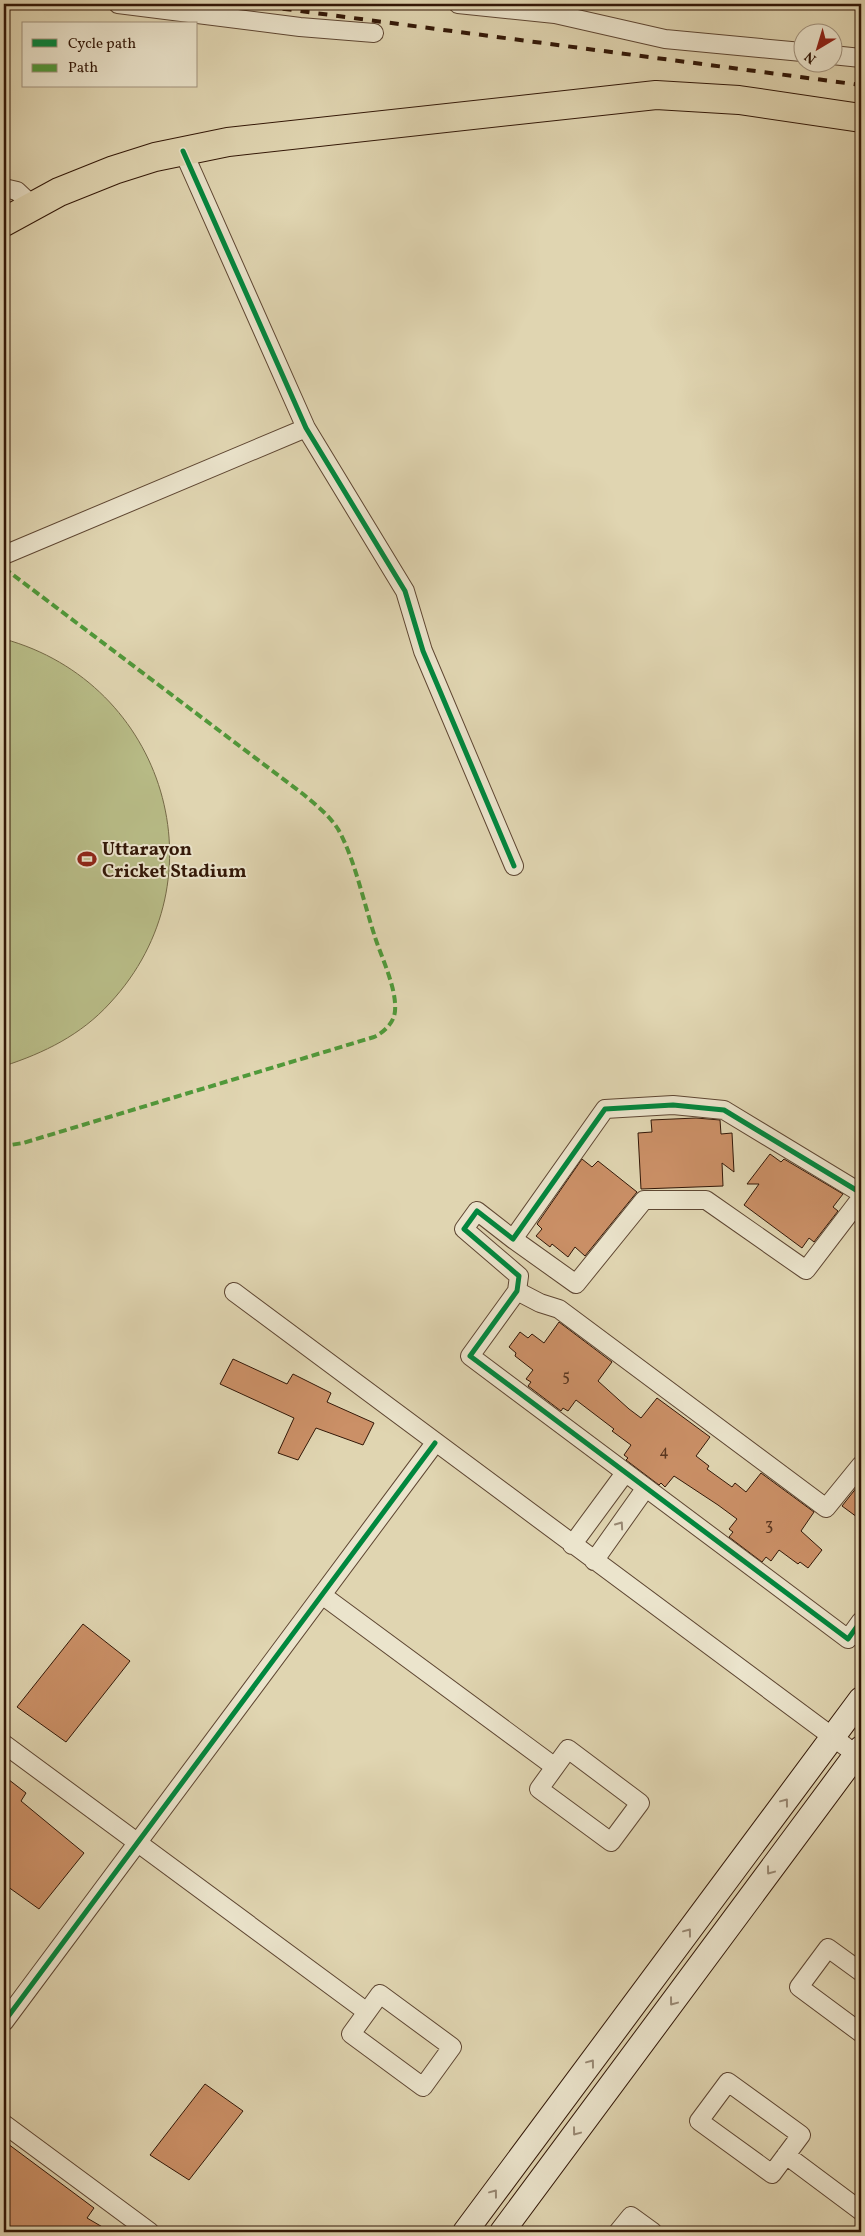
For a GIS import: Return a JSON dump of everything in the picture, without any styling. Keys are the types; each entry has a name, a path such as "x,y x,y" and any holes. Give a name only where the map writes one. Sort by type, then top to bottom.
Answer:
{"highway":[{"path":"4,222 59,192 114,170 183,151 228,142 656,96 739,100 861,118"}],"street":[{"path":"118,4 300,27 374,33"},
{"path":"458,4 555,14 666,39 792,51"},
{"path":"842,56 861,58"},
{"path":"183,151 306,428 405,591 423,651 514,866"},
{"path":"4,188 17,191 34,207"},
{"path":"4,555 306,428"},
{"path":"513,1239 604,1109 673,1105 724,1110 861,1193"},
{"path":"861,1198 806,1270 706,1200 644,1200 576,1284 477,1211 464,1229 519,1276 518,1291 470,1356 848,1639 861,1621"},
{"path":"518,1291 540,1304 559,1308 826,1508 861,1465"},
{"path":"234,1292 594,1561 833,1737 860,1753 502,2232"},
{"path":"4,2022 435,1443"},
{"path":"572,1544 624,1473"},
{"path":"594,1561 646,1489"},
{"path":"322,1595 555,1767"},
{"path":"465,2232 861,1699"},
{"path":"4,1744 366,2012"},
{"path":"568,1749 640,1802 611,1842 539,1789 555,1767 568,1749"},
{"path":"861,1972 828,1948 799,1987 861,2033"},
{"path":"380,1994 452,2048 423,2087 351,2034 366,2012 380,1994"},
{"path":"728,2082 801,2135 786,2155 772,2174 699,2121 728,2082"},
{"path":"4,2124 150,2232"},
{"path":"786,2155 861,2210"},
{"path":"618,2232 631,2216 653,2232"}],"green space":[{"name":"Uttarayon Cricket Stadium","path":"4,639 59,662 105,697 139,741 160,791 169,845 165,900 145,954 110,1003 87,1025 61,1042 4,1066"}],"building":[{"path":"696,1118 720,1120 721,1134 732,1133 734,1172 722,1163 723,1186 641,1189 638,1133 652,1132 651,1120"},
{"path":"770,1154 781,1162 784,1159 843,1194 833,1207 838,1211 814,1242 809,1238 802,1248 744,1205 759,1184 747,1184"},
{"path":"582,1159 592,1167 598,1161 637,1192 585,1256 575,1247 568,1257 552,1244 550,1247 536,1236 542,1229 537,1224"},
{"path":"559,1322 612,1362 598,1381 629,1409 641,1418 657,1398 710,1437 696,1456 709,1466 707,1469 732,1487 735,1483 746,1492 761,1473 814,1512 801,1531 822,1550 808,1568 800,1562 798,1564 779,1550 771,1561 766,1557 762,1562 729,1537 733,1532 729,1529 737,1519 674,1476 665,1487 661,1483 659,1485 626,1460 628,1458 624,1455 631,1445 612,1431 614,1429 576,1400 568,1411 563,1408 561,1411 528,1386 531,1382 526,1379 533,1370 515,1356 516,1353 509,1347 520,1332 528,1338 532,1334 544,1343"},
{"path":"233,1359 287,1384 293,1374 331,1393 327,1402 374,1423 363,1445 316,1428 298,1460 278,1453 294,1418 220,1384"},
{"path":"861,1482 861,1520 842,1506"},
{"path":"83,1624 130,1661 66,1742 17,1707"},
{"path":"4,1776 26,1793 21,1801 84,1853 39,1909 4,1884"},
{"path":"205,2084 243,2111 189,2180 150,2155"},
{"path":"4,2141 94,2208 87,2218 111,2232 4,2232"}],"railway":[{"path":"247,4 861,85"}],"marked path":[{"path":"4,568 322,810 338,829 354,866 374,934 394,992 395,1002 393,1019 388,1027 374,1037 23,1143 4,1146"}],"cycle path":[{"path":"183,151 306,428 405,591 423,651 514,866"},
{"path":"861,1193 724,1110 673,1105 605,1109 513,1239 477,1211 464,1229 519,1276 517,1291 470,1356 848,1639 861,1621"},
{"path":"4,2022 435,1443"}],"place":[{"name":"Uttarayon Cricket Stadium","path":"87,859"}]}
